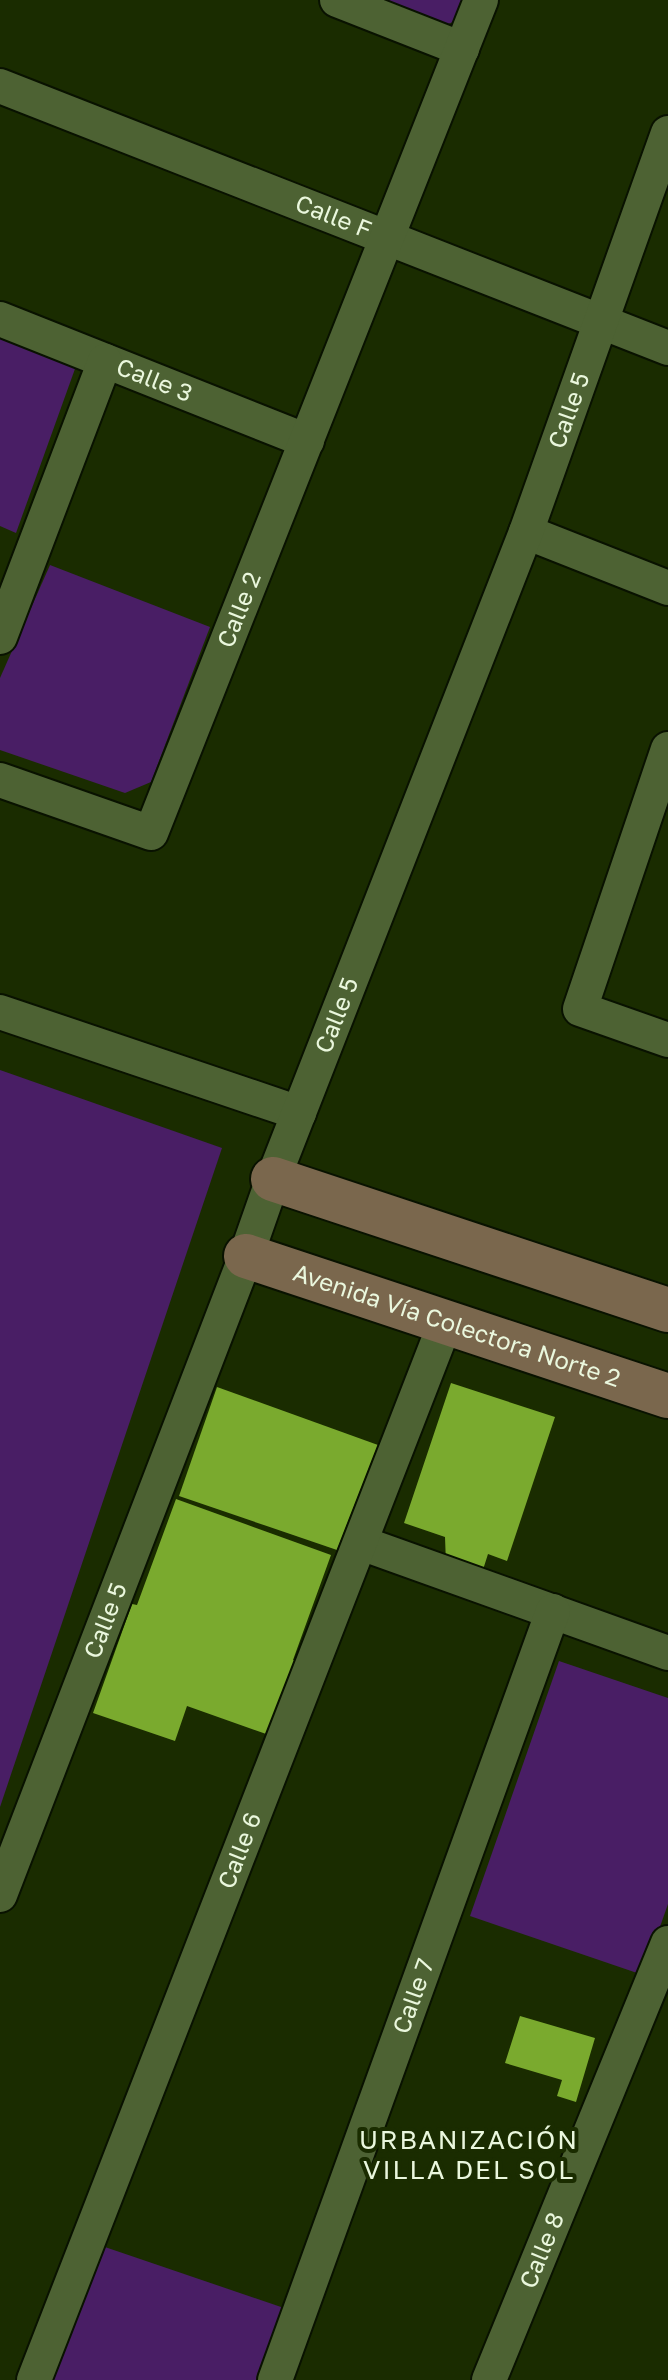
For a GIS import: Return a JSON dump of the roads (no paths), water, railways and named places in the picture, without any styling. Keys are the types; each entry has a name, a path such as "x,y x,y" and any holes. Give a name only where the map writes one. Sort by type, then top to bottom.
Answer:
{"street":[{"path":"337,0 462,49"},
{"name":"Calle 2","path":"0,780 151,833 481,0"},
{"name":"Calle F","path":"0,86 668,348"},
{"name":"Calle 5","path":"0,1895 273,1179 526,532 668,133"},
{"name":"Calle 3","path":"0,319 307,441"},
{"path":"0,637 105,361"},
{"path":"526,532 668,588"},
{"path":"668,749 580,1009 668,1040"},
{"path":"0,1012 299,1113"},
{"path":"273,1179 668,1310"},
{"name":"Avenida Vía Colectora Norte 2","path":"246,1256 668,1396"},
{"name":"Calle 6","path":"34,2380 446,1321"},
{"path":"361,1543 668,1653"},
{"name":"Calle 7","path":"275,2380 553,1611"},
{"name":"Calle 8","path":"489,2380 668,1943"}],"district":[{"name":"URBANIZACIÓN VILLA DEL SOL","path":"469,2155"}]}
